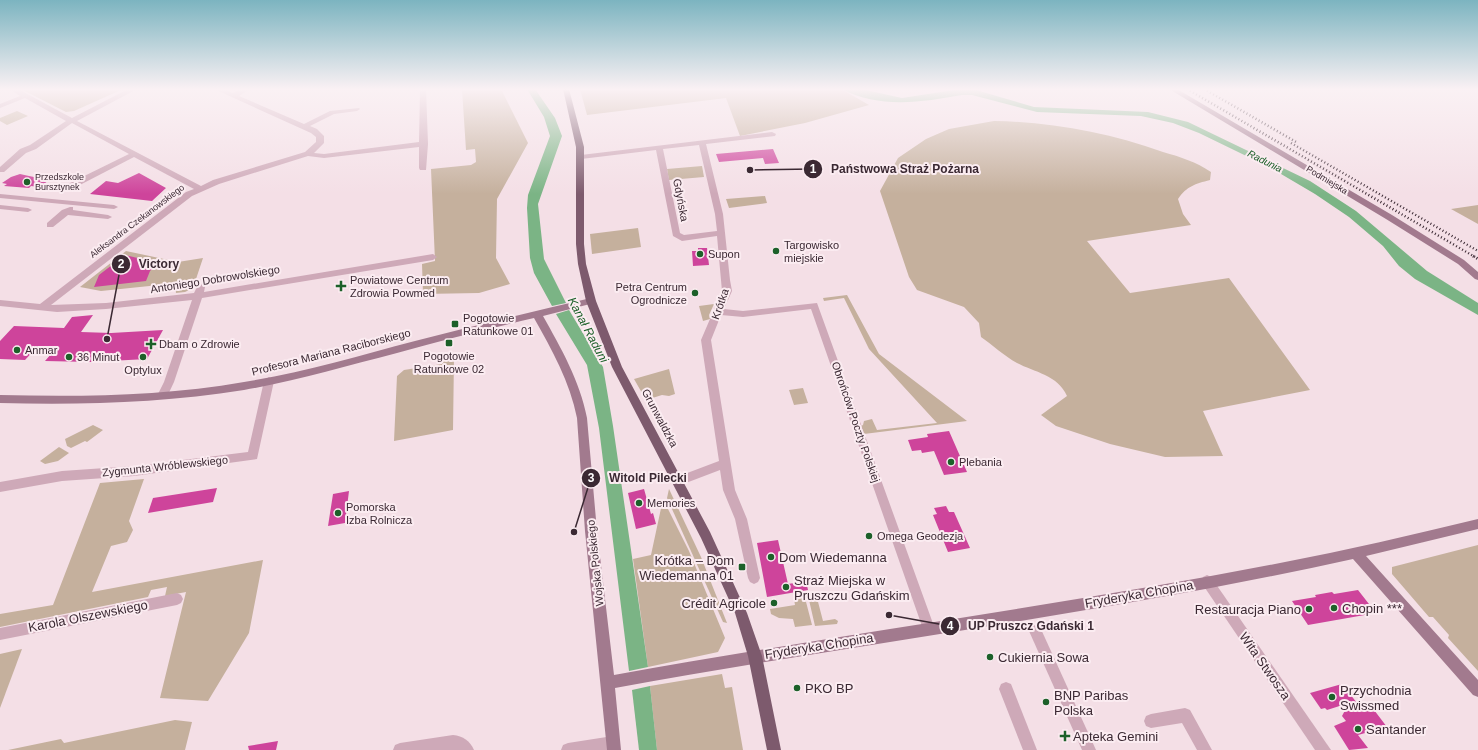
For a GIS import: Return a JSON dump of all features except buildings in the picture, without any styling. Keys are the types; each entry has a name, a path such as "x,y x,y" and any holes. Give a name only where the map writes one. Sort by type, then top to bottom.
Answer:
{"main road":[{"name":"Grunwaldzka","path":"575,124 581,157 580,244 582,264 591,301 616,367 678,481 720,563 745,622 755,656 774,750"},
{"name":"Podmiejska","path":"1231,124 1389,217 1461,262 1478,278"},
{"name":"Profesora Mariana Raciborskiego","path":"0,399 97,400 162,396 229,388 269,381 350,362 591,301"},
{"name":"Wojska Polskiego","path":"537,314 562,357 579,402 582,418 591,530 614,746"},
{"name":"Fryderyka Chopina","path":"608,683 755,656 1078,605 1280,569 1478,524"},
{"path":"1356,552 1478,690"}],"street":[{"path":"0,170 11,165 65,124"},
{"path":"78,124 199,188"},
{"path":"296,124 317,133 321,138 318,146 308,154"},
{"path":"303,127 309,124"},
{"path":"423,168 424,124"},
{"path":"581,157 772,134"},
{"name":"Krótka","path":"702,143 713,186 721,233 727,291 706,340 729,490 741,519 754,578"},
{"path":"308,154 324,156 424,144"},
{"name":"Gdyńska","path":"660,148 676,234 682,238 721,233"},
{"path":"71,186 134,154"},
{"name":"Aleksandra Czekanowskiego","path":"41,308 155,218 199,188 308,154"},
{"path":"0,203 4,196 114,207"},
{"path":"50,225 76,204"},
{"path":"0,207 28,210"},
{"path":"65,212 108,217"},
{"name":"Antoniego Dobrowolskiego","path":"0,303 41,308 90,307 433,257"},
{"path":"162,396 169,382 199,291"},
{"name":"Obrońców Poczty Polskiej","path":"719,312 743,314 814,305 929,629"},
{"name":"Zygmunta Wróblewskiego","path":"0,487 62,476 134,471 253,456 269,381"},
{"path":"678,481 717,466 725,465"},
{"name":"Wita Stwosza","path":"1207,582 1324,750"},
{"name":"Karola Olszewskiego","path":"0,634 176,599"},
{"path":"1035,631 1089,750"},
{"path":"1006,689 1030,750"},
{"path":"1151,721 1185,715 1205,750"},
{"path":"400,750 453,742 459,743 467,750"},
{"path":"568,750 614,746"}],"shaded area":[{"path":"464,124 518,124 528,143 497,199 496,258 510,284 479,293 423,294 422,264 435,261 431,169 471,165 476,162 475,149 466,150"},
{"path":"736,124 800,124 740,136"},
{"path":"977,124 1037,124 1059,126 1101,134 1143,145 1200,165 1211,172 1210,180 1192,186 1178,199 1183,214 1191,225 1087,241 1130,293 1229,278 1310,390 1203,411 1223,456 1165,457 1110,444 1056,426 1041,415 1067,396 1058,383 1003,354 981,337 979,323 964,307 917,290 909,277 880,191 898,158 926,139 949,129"},
{"path":"702,166 704,177 669,180 667,169"},
{"path":"765,196 767,203 729,208 726,199"},
{"path":"1478,205 1478,224 1451,209"},
{"path":"638,228 641,247 592,254 590,234"},
{"path":"126,251 178,262 203,258 193,288 185,292 176,293 175,286 169,284 101,291 80,287"},
{"path":"847,295 879,354 967,421 864,434 861,426 863,425 864,421 872,419 877,430 937,423 869,349 844,298 824,301 823,298"},
{"path":"714,304 709,315 710,319 703,321 699,306"},
{"path":"454,357 453,430 394,441 397,376 404,370 442,364 442,360"},
{"path":"669,369 675,394 669,396 662,395 646,400 634,379"},
{"path":"803,388 808,403 794,405 789,390"},
{"path":"93,425 103,430 87,442 85,441 71,448 67,446 65,439"},
{"path":"59,447 69,453 58,461 45,464 40,461"},
{"path":"144,479 129,521 133,530 127,542 111,546 92,592 263,560 249,633 208,701 160,698 186,592 165,596 167,587 151,590 148,597 0,627 0,614 53,605 100,483"},
{"path":"669,489 701,557 727,623 723,622 667,498"},
{"path":"663,499 689,551 725,638 718,652 648,667 633,559 651,555"},
{"path":"1478,545 1478,671 1448,638 1449,635 1433,617 1429,617 1392,574 1392,567"},
{"path":"805,598 812,625 795,627 793,619 779,618 771,614 770,609 795,605 794,599"},
{"path":"817,598 823,621 835,619 838,621 837,624 815,626 809,600"},
{"path":"22,649 0,708 0,654"},
{"path":"722,674 725,688 732,687 743,750 657,750 650,686"},
{"path":"175,720 192,722 185,750 8,750 61,739 64,743"}],"water":[{"path":"546,124 557,124 562,136 538,204 544,259 566,303 552,306 534,273 530,258 527,208 528,195 550,136"},
{"name":"Radunia","path":"1176,124 1192,124 1310,181 1356,211 1427,271 1478,303 1478,315 1415,279 1399,266 1383,246 1349,217 1315,194 1269,167 1199,133"},
{"path":"569,310 603,367 613,426 648,667 629,671 599,428 587,365 556,314"},
{"path":"650,686 657,750 639,750 632,690"}],"railway":[{"path":"1247,124 1475,257"},
{"path":"1265,124 1298,143"},
{"path":"1291,143 1478,251"},
{"path":"1473,256 1478,259"}],"place":[{"name":"Państwowa Straż Pożarna","path":"750,170"},
{"name":"Przedszkole Bursztynek","path":"27,182"},
{"name":"Targowisko miejskie","path":"776,251"},
{"name":"Supon","path":"700,254"},
{"name":"Powiatowe Centrum Zdrowia Powmed","path":"341,286"},
{"name":"Petra Centrum Ogrodnicze","path":"695,293"},
{"name":"Pogotowie Ratunkowe 01","path":"455,324"},
{"name":"Victory","path":"107,339"},
{"name":"Pogotowie Ratunkowe 02","path":"449,343"},
{"name":"Dbam o Zdrowie","path":"151,344"},
{"name":"Anmar","path":"17,350"},
{"name":"36 Minut","path":"69,357"},
{"name":"Optylux","path":"143,357"},
{"name":"Plebania","path":"951,462"},
{"name":"Memories","path":"639,503"},
{"name":"Pomorska Izba Rolnicza","path":"338,513"},
{"name":"Witold Pilecki","path":"574,532"},
{"name":"Omega Geodezja","path":"869,536"},
{"name":"Dom Wiedemanna","path":"771,557"},
{"name":"Krótka – Dom Wiedemanna 01","path":"742,567"},
{"name":"Straż Miejska w Pruszczu Gdańskim","path":"786,587"},
{"name":"Crédit Agricole","path":"774,603"},
{"name":"Chopin ***","path":"1334,608"},
{"name":"Restauracja Piano","path":"1309,609"},
{"name":"UP Pruszcz Gdański 1","path":"889,615"},
{"name":"Cukiernia Sowa","path":"990,657"},
{"name":"PKO BP","path":"797,688"},
{"name":"Przychodnia Swissmed","path":"1332,697"},
{"name":"BNP Paribas Polska","path":"1046,702"},
{"name":"Santander","path":"1358,729"},
{"name":"Apteka Gemini","path":"1065,736"}],"water label":[{"name":"Kanał Raduni","path":"588,330"}]}
